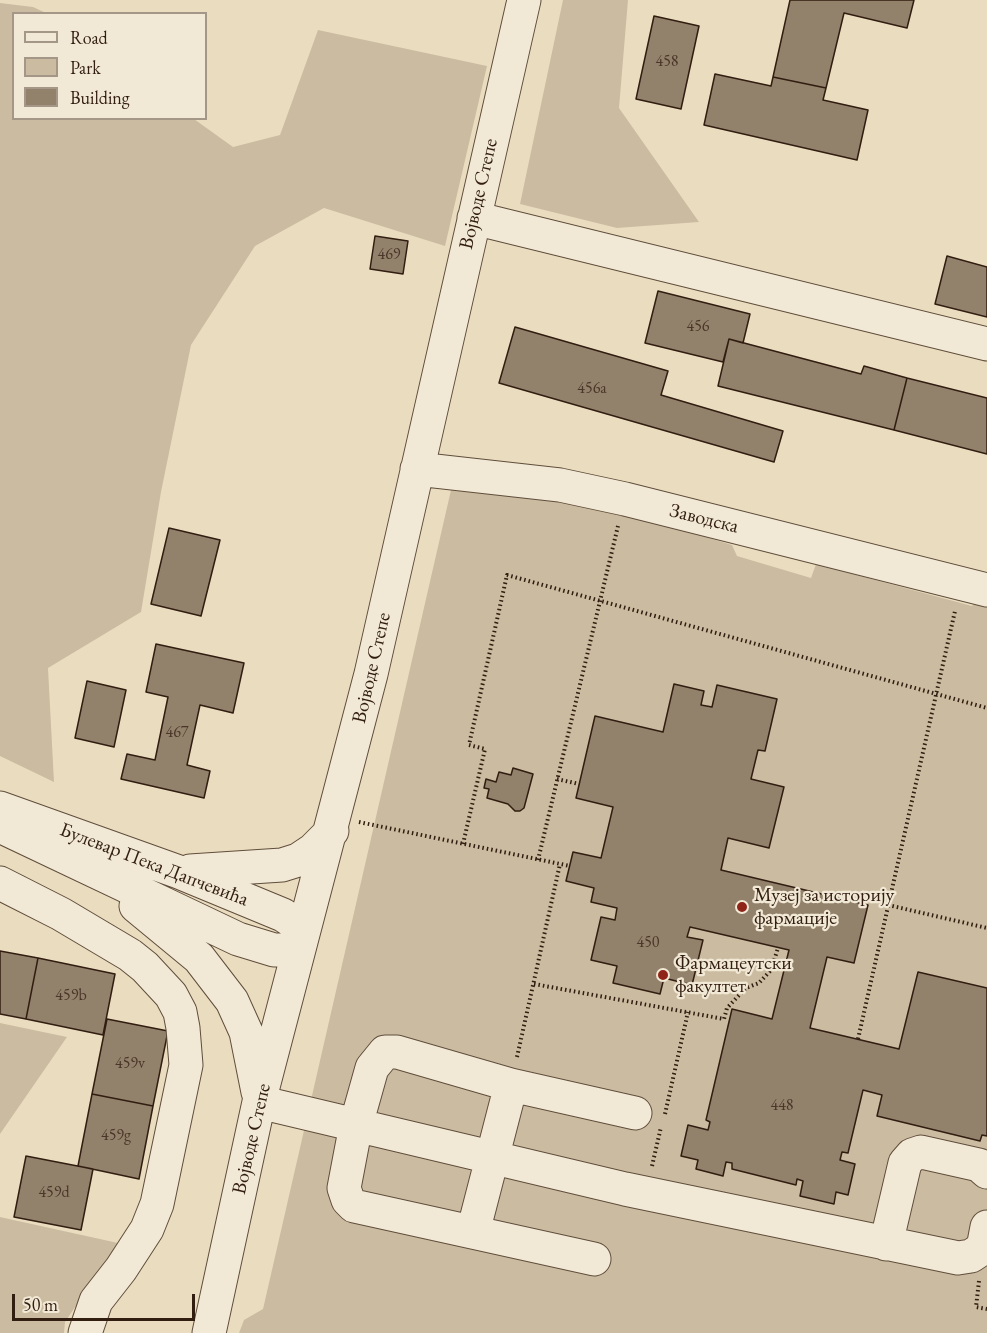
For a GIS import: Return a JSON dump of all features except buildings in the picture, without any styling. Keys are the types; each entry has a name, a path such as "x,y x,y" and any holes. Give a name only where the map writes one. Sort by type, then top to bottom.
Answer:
{"street":[{"name":"Војводе Степе","path":"209,1333 259,1102 334,823 524,0"},
{"path":"474,218 987,344"},
{"name":"Заводска","path":"417,470 560,485 625,499 974,587"},
{"name":"Булевар Пека Дапчевића","path":"0,808 179,872 283,915 301,940 274,950 238,939 0,827"},
{"path":"179,872 282,865 298,860 313,850 334,823"},
{"path":"92,872 199,958 232,1001 246,1032 259,1102 646,1193 958,1258 971,1256 983,1248 987,1227"},
{"path":"0,883 61,914 145,967 171,995 180,1012 186,1065 157,1204 142,1236 121,1269 96,1301 85,1333"},
{"path":"594,1259 365,1210 348,1200 344,1188 356,1125 372,1068 385,1052 398,1052 511,1084 635,1113"},
{"path":"473,1232 511,1084"},
{"path":"886,1244 905,1163 912,1155 921,1152 979,1165 987,1172"}],"path":[{"path":"538,860 625,499"},
{"path":"463,844 485,749 469,745 507,574 987,708"},
{"path":"858,1039 936,693 974,587"},
{"path":"557,779 579,784"},
{"path":"334,823 463,844 570,866"},
{"path":"511,1084 560,864"},
{"path":"888,905 987,928"},
{"path":"534,984 724,1019 727,1008 746,988 759,983 771,970 778,948"},
{"path":"646,1193 688,1012"}],"green space":[{"path":"563,0 628,0 619,108 699,222 617,228 520,204"},
{"path":"0,3 33,7 44,12 12,12 12,120 195,120 233,147 280,135 318,30 487,66 445,246 324,208 255,246 191,345 161,492 141,612 48,668 54,782 0,756"},
{"name":"Фармацеутски факултет","path":"451,490 586,501 732,545 737,556 811,578 816,564 972,606 980,595 987,597 987,1333 239,1333 244,1320 263,1309"},
{"path":"0,1023 67,1037 0,1134"},
{"path":"0,1217 118,1243 65,1322 64,1333 0,1333"}],"place":[{"name":"Музеј за историју фармације","path":"742,907"},
{"name":"Фармацеутски факултет","path":"663,975"}]}
